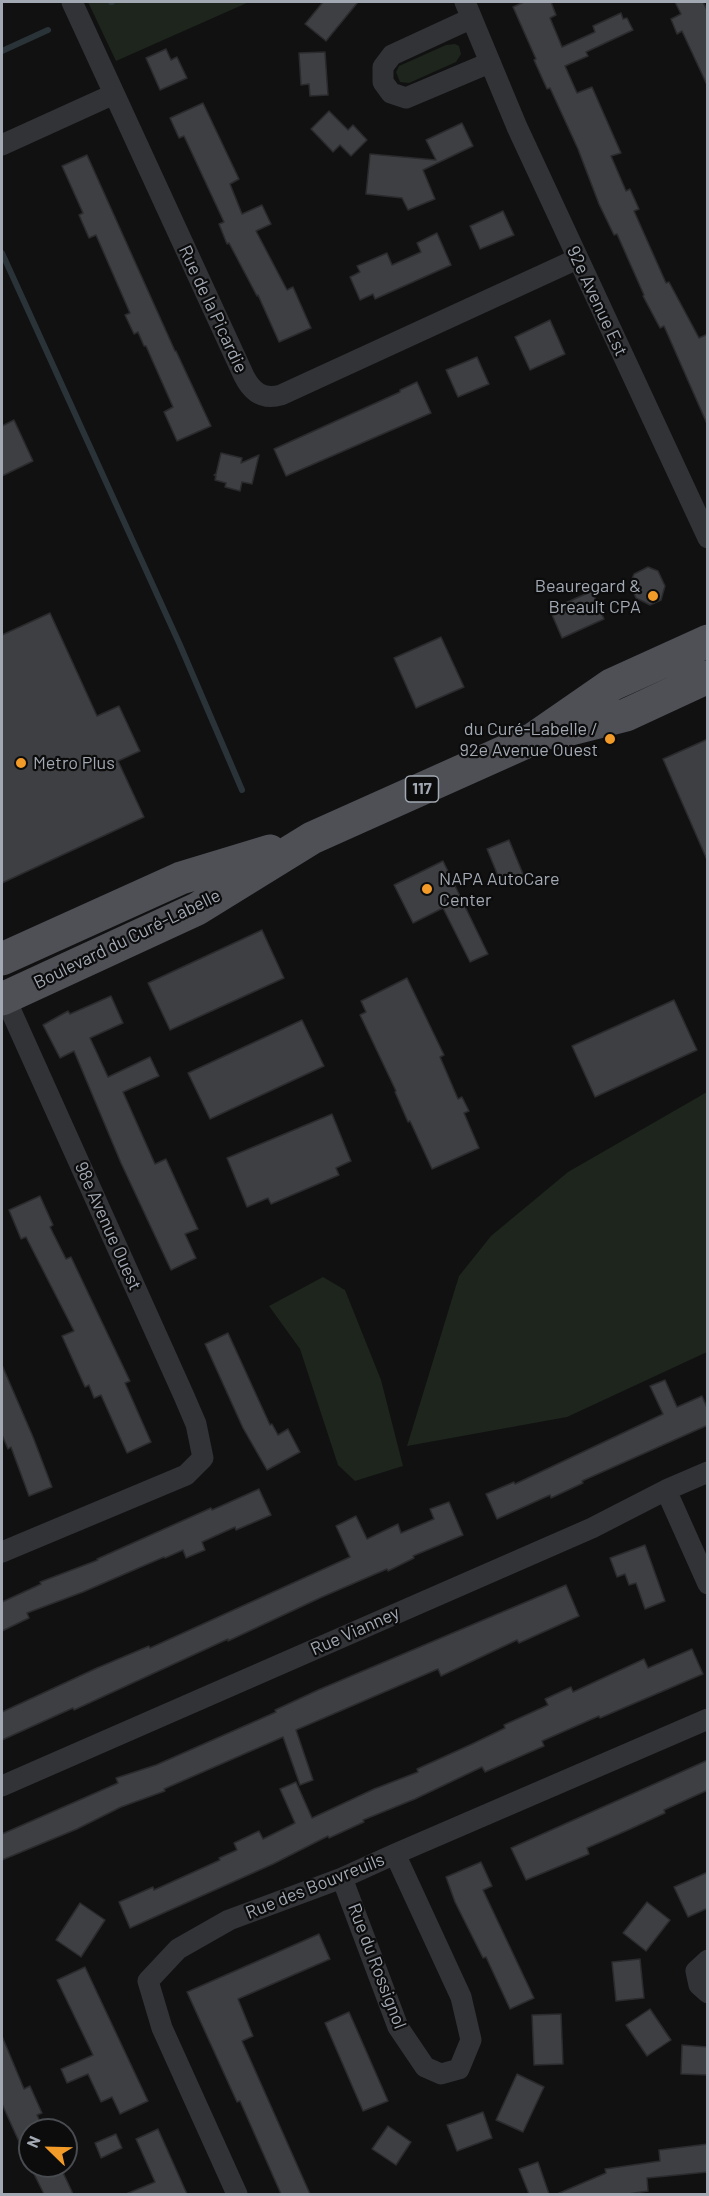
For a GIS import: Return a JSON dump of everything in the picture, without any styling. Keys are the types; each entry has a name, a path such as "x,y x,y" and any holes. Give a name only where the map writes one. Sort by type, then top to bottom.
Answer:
{"main road":[{"name":"Boulevard du Curé-Labelle","path":"533,739 611,685 708,641"},
{"name":"Boulevard du Curé-Labelle","path":"2,959 181,878 312,838 533,739 626,715 708,677"},
{"name":"Boulevard du Curé-Labelle","path":"2,996 197,909 312,838"}],"street":[{"name":"Rue de la Picardie","path":"72,2 244,376 250,387 259,394 270,397 281,394 577,260"},
{"name":"92e Avenue Est","path":"489,63 406,98 390,93 383,82 383,66 392,55 468,10 489,63 577,260 708,538"},
{"path":"2,146 114,94"},
{"name":"98e Avenue Ouest","path":"2,996 184,1396 196,1424 204,1458 186,1475 2,1552"},
{"name":"Rue Vianney","path":"2,1786 592,1527 708,1472"},
{"path":"666,1490 708,1584"},
{"name":"Rue des Bouvreuils","path":"237,2194 162,2028 148,1981 178,1949 229,1920 342,1878 708,1719"},
{"name":"Rue du Rossignol","path":"342,1878 398,2026 424,2067 441,2074 459,2069 471,2040 461,1997 395,1854"},
{"path":"708,1960 696,1971 699,1985 708,1993"}],"shaded area":[{"path":"88,2 249,2 116,61"},
{"path":"446,45 459,46 461,54 456,62 409,83 400,82 396,72 399,66"},
{"path":"707,1092 707,1352 567,1417 407,1446 459,1276 491,1236 568,1172"},
{"path":"323,1277 345,1290 381,1380 403,1466 355,1481 338,1465 300,1349 269,1306"}],"building":[{"path":"323,2 358,2 326,41 305,24"},
{"path":"524,2 551,2 556,15 550,18 562,47 595,32 593,26 621,13 623,19 627,18 633,30 586,52 588,56 565,66 577,93 592,87 621,153 611,156 626,191 630,189 639,209 634,211 666,283 669,282 699,338 708,334 708,426 664,326 660,328 643,296 617,234 614,235 599,204 578,149 550,88 547,89 534,60 536,59 513,7"},
{"path":"675,2 703,2 708,12 708,87 682,31 677,34 671,19 681,14"},
{"path":"166,49 171,60 177,57 187,78 160,90 146,58"},
{"path":"325,52 328,95 310,96 309,84 301,85 299,53"},
{"path":"203,103 239,179 230,184 242,214 262,205 271,224 256,231 287,290 293,287 311,328 279,342 258,295 229,243 227,244 219,224 224,222 184,136 179,138 170,118"},
{"path":"329,111 348,130 353,125 367,140 351,156 340,145 333,152 311,129"},
{"path":"462,123 473,146 423,170 435,199 408,210 402,198 366,194 370,154 436,160 426,140"},
{"path":"87,155 211,426 177,441 164,412 173,407 146,346 138,332 134,334 125,315 130,313 96,235 89,238 79,215 83,213 62,166"},
{"path":"503,211 514,235 480,249 470,226"},
{"path":"437,233 451,265 375,299 373,294 360,300 350,277 360,272 357,266 387,253 392,265 421,252 417,243"},
{"path":"550,320 565,354 530,370 515,337"},
{"path":"477,357 489,384 458,397 446,370"},
{"path":"417,382 431,413 286,476 274,449 400,392"},
{"path":"14,420 33,461 2,476 2,426"},
{"path":"221,453 242,458 241,463 259,455 252,484 242,482 240,491 225,487 226,483 215,480 214,475"},
{"path":"648,567 658,571 665,586 661,600 650,605 636,598 630,584 634,574"},
{"path":"592,591 604,619 562,638 550,610"},
{"path":"50,613 97,716 119,706 140,751 118,761 144,817 2,883 2,635"},
{"path":"441,637 464,687 416,708 394,658"},
{"path":"708,739 708,862 663,759"},
{"path":"509,840 523,874 501,883 487,849"},
{"path":"443,861 488,954 470,962 443,908 413,923 394,885"},
{"path":"262,930 284,978 170,1030 148,983"},
{"path":"407,978 444,1055 440,1057 458,1099 462,1097 469,1111 464,1113 479,1148 432,1169 410,1121 408,1122 360,1015 366,1012 361,1001"},
{"path":"111,996 123,1023 90,1038 108,1077 150,1057 159,1076 123,1092 155,1164 166,1159 198,1229 185,1234 196,1258 171,1270 121,1163 74,1051 60,1058 43,1025 68,1011 70,1014"},
{"path":"674,1000 697,1050 595,1097 572,1046"},
{"path":"302,1020 324,1066 210,1119 188,1073"},
{"path":"332,1114 351,1161 336,1168 339,1175 271,1204 268,1198 247,1207 227,1158"},
{"path":"40,1196 53,1225 50,1227 66,1259 71,1257 130,1381 125,1383 151,1442 127,1453 101,1395 94,1398 89,1385 85,1387 62,1336 74,1331 26,1237 21,1239 9,1210"},
{"path":"228,1333 270,1425 272,1424 278,1435 288,1429 300,1452 267,1470 243,1428 205,1344"},
{"path":"2,1365 52,1487 29,1496 11,1447 8,1449 2,1435"},
{"path":"665,1380 677,1407 702,1396 708,1410 708,1425 582,1481 583,1483 551,1498 550,1495 497,1519 486,1494 514,1482 515,1484 663,1414 650,1386"},
{"path":"259,1489 271,1515 236,1530 235,1527 202,1542 205,1550 186,1558 183,1550 27,1613 29,1618 2,1631 2,1602 41,1584 40,1582 98,1560 211,1508 212,1510"},
{"path":"449,1502 463,1535 413,1556 414,1558 388,1571 387,1569 322,1597 74,1710 73,1708 2,1740 2,1712 350,1557 336,1526 356,1516 367,1539 398,1524 401,1533 434,1519 430,1509"},
{"path":"645,1545 665,1601 645,1609 636,1583 629,1585 625,1574 617,1577 610,1558"},
{"path":"566,1585 579,1616 519,1643 517,1640 441,1676 438,1669 296,1730 313,1780 300,1785 283,1737 164,1789 165,1791 121,1807 77,1829 2,1860 2,1834 118,1783 116,1778 156,1765 276,1712 275,1710 318,1690"},
{"path":"692,1649 703,1674 542,1741 544,1746 485,1772 482,1767 130,1928 119,1902 153,1887 154,1890 220,1860 219,1858 237,1850 234,1843 259,1831 263,1839 295,1823 280,1789 296,1782 312,1818 374,1789 418,1772 417,1769 505,1728 504,1725 548,1705 545,1699 571,1687 573,1692 644,1659 648,1668"},
{"path":"708,1760 708,1790 664,1810 665,1813 587,1848 589,1854 526,1880 511,1848"},
{"path":"481,1862 492,1886 483,1890 534,1998 510,2009 486,1957 483,1958 455,1902 446,1877"},
{"path":"708,1872 708,1908 688,1917 674,1887"},
{"path":"647,1902 670,1920 646,1951 623,1933"},
{"path":"80,1903 105,1920 81,1957 56,1940"},
{"path":"319,1934 330,1959 238,1999 253,2036 242,2041 310,2194 281,2194 240,2101 237,2102 187,1992"},
{"path":"640,1959 644,1998 616,2001 612,1962"},
{"path":"85,1967 148,2101 120,2114 112,2097 101,2102 88,2074 67,2083 61,2069 93,2055 57,1980"},
{"path":"650,2009 671,2040 647,2056 626,2025"},
{"path":"349,2012 388,2101 363,2111 325,2023"},
{"path":"561,2014 563,2064 534,2065 532,2015"},
{"path":"2,2036 24,2089 30,2086 42,2113 37,2115 38,2118 18,2118 18,2139 2,2104"},
{"path":"682,2045 708,2047 708,2075 681,2074"},
{"path":"517,2074 544,2087 523,2132 496,2120"},
{"path":"483,2112 492,2138 457,2151 447,2125"},
{"path":"388,2126 411,2142 396,2165 372,2149"},
{"path":"158,2129 187,2194 126,2194 155,2182 136,2139"},
{"path":"116,2134 122,2148 101,2158 95,2143"},
{"path":"708,2144 708,2172 647,2178 648,2191 628,2194 557,2194 606,2173 605,2169 660,2161 659,2150"},
{"path":"538,2162 549,2194 529,2194 519,2169"},
{"path":"36,2178 66,2178 73,2194 44,2194"}],"waterway":[{"path":"2,51 48,30"},
{"path":"2,253 180,645 242,790"}],"place":[{"name":"Beauregard & Breault CPA","path":"653,596"},
{"name":"du Curé-Labelle / 92e Avenue Ouest","path":"610,739"},
{"name":"Metro Plus","path":"21,763"},
{"name":"NAPA AutoCare Center","path":"427,889"}]}
